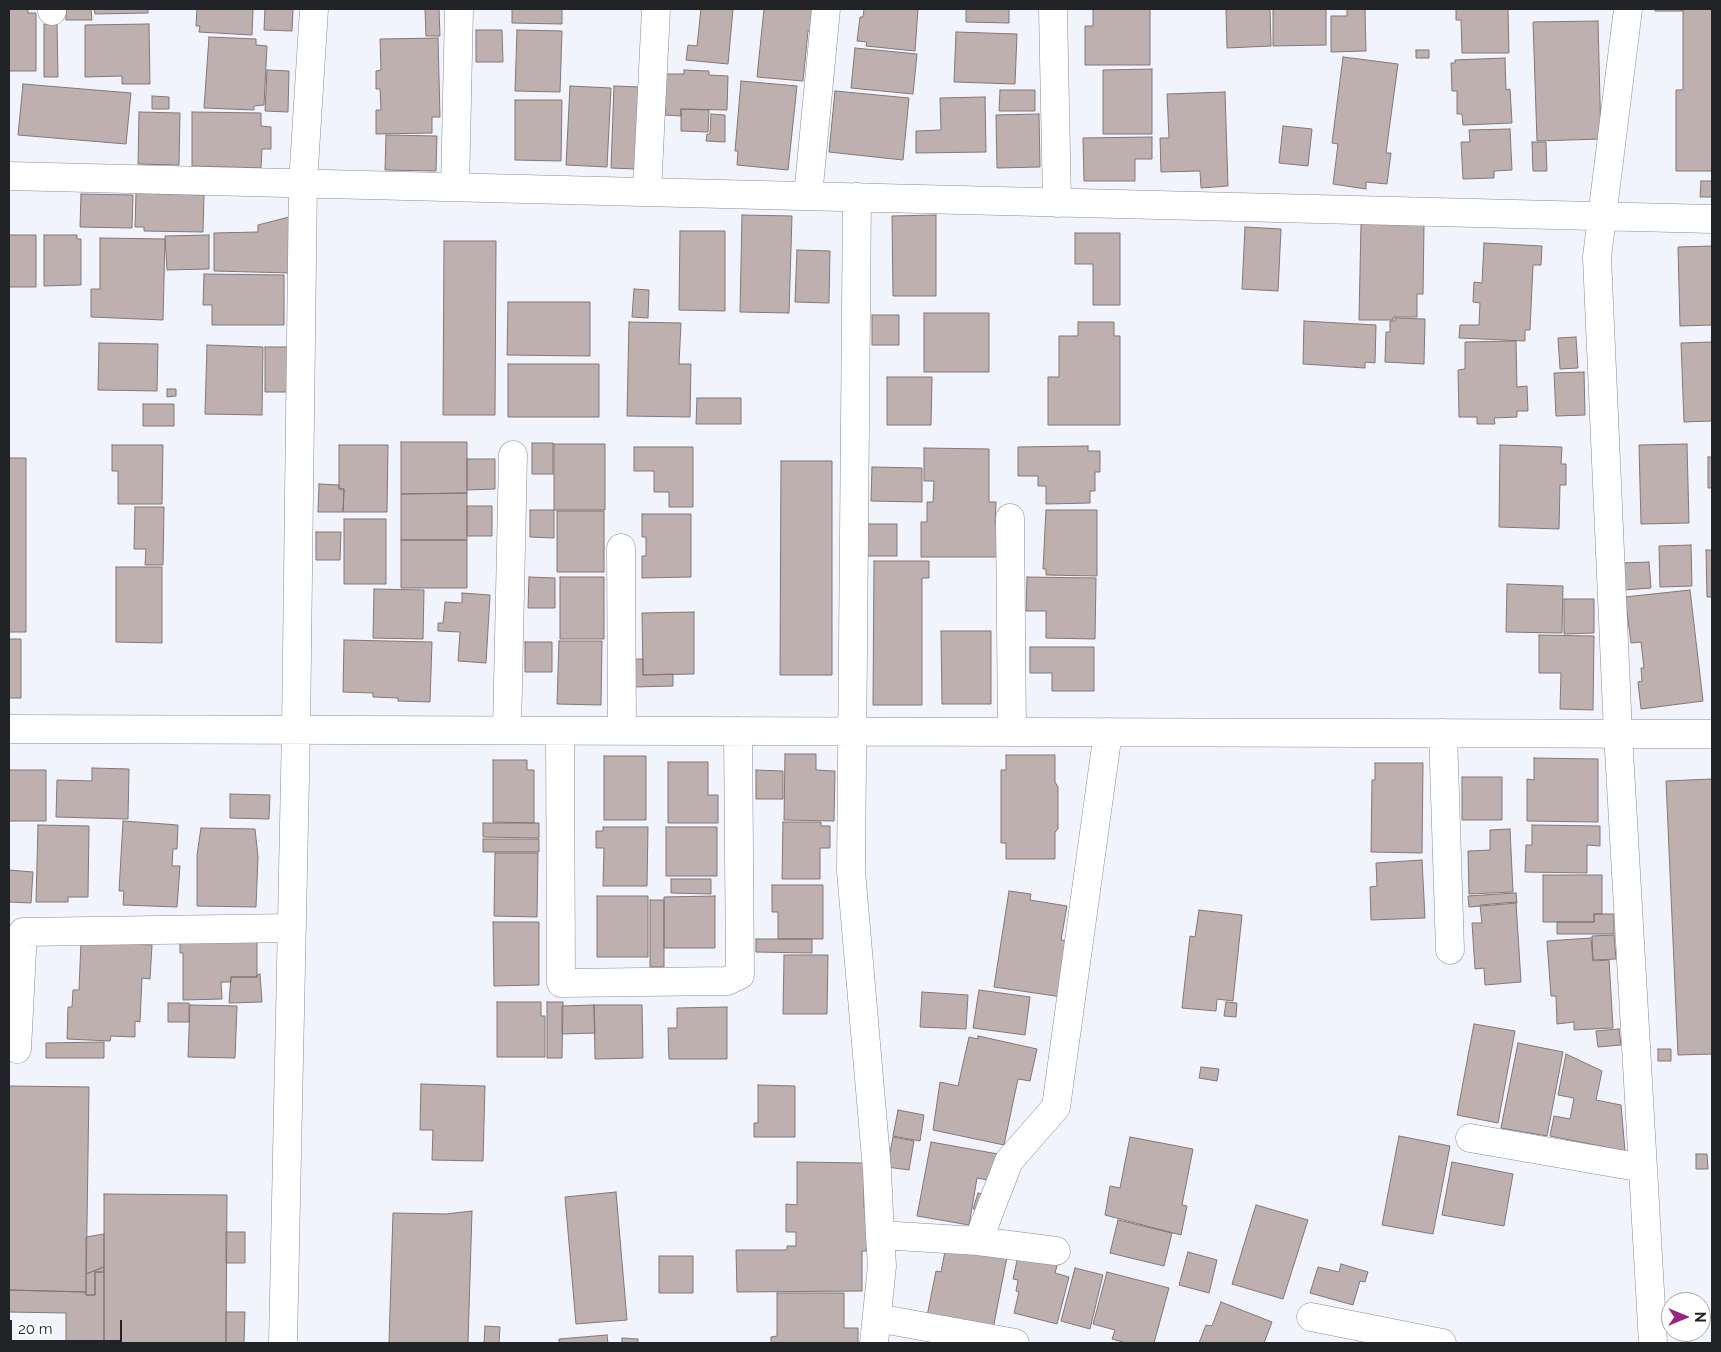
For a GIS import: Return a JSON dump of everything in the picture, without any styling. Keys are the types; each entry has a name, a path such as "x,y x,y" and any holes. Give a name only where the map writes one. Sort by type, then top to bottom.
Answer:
{"street":[{"path":"283,1343 296,730 303,183 314,9"},
{"path":"455,187 459,9"},
{"path":"647,192 656,9"},
{"path":"808,196 826,9"},
{"path":"1053,9 1057,203"},
{"path":"1628,9 1597,257 1618,733 1653,1343"},
{"path":"9,176 1712,219"},
{"path":"857,197 854,731 851,871 877,1170 882,1266 875,1331 1015,1343"},
{"path":"507,730 514,455"},
{"path":"1010,518 1012,732"},
{"path":"621,548 622,731"},
{"path":"9,729 1712,734"},
{"path":"560,731 561,983 727,982 740,975 738,731"},
{"path":"978,1241 1009,1161 1056,1107 1108,732"},
{"path":"1443,733 1450,950"},
{"path":"17,1049 23,932 292,928"},
{"path":"1470,1138 1643,1168"},
{"path":"880,1235 978,1241 1056,1251"},
{"path":"1311,1317 1442,1343"}],"building":[{"path":"9,9 28,9 28,13 36,13 36,71 9,71"},
{"path":"66,9 91,9 92,20 66,20"},
{"path":"94,9 148,9 148,13 95,14"},
{"path":"197,9 253,9 252,35 199,32 200,26 196,26"},
{"path":"265,9 293,9 292,31 264,30"},
{"path":"425,9 439,9 440,36 426,36"},
{"path":"512,9 562,9 562,24 512,23"},
{"path":"701,9 733,9 728,64 686,60 688,45 697,46"},
{"path":"764,9 814,9 812,31 808,31 803,81 757,77"},
{"path":"864,9 918,9 915,51 866,46 867,42 857,41 860,17 863,17"},
{"path":"966,9 1009,9 1009,23 966,22"},
{"path":"1093,9 1150,9 1150,65 1085,65 1085,26 1093,26"},
{"path":"1226,9 1270,9 1271,46 1227,48"},
{"path":"1273,9 1326,9 1326,45 1273,46"},
{"path":"1347,9 1365,9 1366,51 1331,52 1331,16 1347,16"},
{"path":"1456,9 1508,9 1509,53 1462,53 1461,20 1456,20"},
{"path":"1655,9 1683,9 1683,11 1655,11"},
{"path":"1683,9 1712,9 1712,171 1676,171 1676,90 1683,90"},
{"path":"1598,21 1601,139 1537,141 1533,22"},
{"path":"57,23 58,77 44,77 44,24"},
{"path":"149,24 150,84 122,84 122,76 85,77 85,25"},
{"path":"476,30 502,30 503,62 476,62"},
{"path":"517,30 562,31 560,92 515,91"},
{"path":"956,32 1017,34 1015,84 954,82"},
{"path":"209,37 256,39 256,45 267,46 264,105 254,106 254,110 204,108"},
{"path":"438,38 440,117 432,117 432,133 376,134 376,110 381,110 380,89 376,89 376,71 381,70 380,39"},
{"path":"855,48 917,54 913,94 851,88"},
{"path":"1416,50 1429,50 1429,58 1416,58"},
{"path":"1343,57 1398,64 1386,153 1391,153 1387,184 1366,182 1366,189 1333,184 1338,144 1332,143"},
{"path":"1505,58 1506,90 1510,89 1512,123 1463,125 1462,114 1457,114 1457,91 1452,91 1451,63 1455,63 1455,60"},
{"path":"1152,69 1152,134 1103,134 1103,70"},
{"path":"267,70 289,71 288,112 265,111"},
{"path":"684,70 709,71 709,75 728,76 727,110 681,109 681,116 665,115 666,108 661,108 663,74 684,74"},
{"path":"741,81 797,86 788,170 737,165 738,151 735,151"},
{"path":"23,84 131,93 126,144 18,135"},
{"path":"570,86 611,88 607,167 566,165"},
{"path":"614,86 639,87 636,169 611,168"},
{"path":"1000,90 1035,90 1035,111 999,111"},
{"path":"835,91 909,98 903,160 829,152"},
{"path":"1225,92 1228,186 1201,188 1200,171 1161,172 1160,138 1169,138 1167,94"},
{"path":"152,96 169,97 169,109 152,109"},
{"path":"985,97 986,152 916,153 916,131 941,130 940,98"},
{"path":"515,100 562,100 561,161 515,160"},
{"path":"681,109 709,110 708,132 681,131"},
{"path":"139,112 180,113 179,165 138,164"},
{"path":"192,112 261,113 261,126 271,127 271,149 262,149 261,168 192,166"},
{"path":"711,114 725,115 725,142 706,141 707,134 710,134"},
{"path":"1039,114 1040,167 997,168 996,115"},
{"path":"1283,126 1312,129 1308,166 1279,163"},
{"path":"1510,129 1512,170 1494,171 1494,178 1463,179 1461,142 1470,142 1469,130"},
{"path":"386,135 437,136 436,171 385,170"},
{"path":"1152,137 1152,159 1135,159 1135,181 1084,181 1083,138"},
{"path":"1532,142 1546,142 1547,171 1533,171"},
{"path":"1701,181 1712,181 1712,197 1700,197"},
{"path":"136,193 204,195 203,232 144,231 144,227 135,227"},
{"path":"81,194 133,195 132,228 80,227"},
{"path":"742,215 792,216 789,313 740,312"},
{"path":"936,215 936,296 893,296 892,216"},
{"path":"289,217 291,273 214,271 214,233 258,232 258,225"},
{"path":"1361,224 1424,225 1423,294 1417,294 1417,317 1393,317 1393,320 1359,320"},
{"path":"1245,227 1281,229 1278,291 1242,289"},
{"path":"680,231 725,231 725,311 679,310"},
{"path":"1075,233 1120,233 1120,305 1093,305 1093,264 1075,264"},
{"path":"9,235 36,235 36,287 9,287"},
{"path":"44,235 77,235 77,239 81,239 81,285 44,286"},
{"path":"209,235 209,269 167,270 165,236"},
{"path":"100,238 165,239 163,320 91,317 91,289 100,289"},
{"path":"444,241 496,241 495,415 443,415"},
{"path":"1484,243 1542,246 1541,265 1533,265 1530,330 1525,330 1525,341 1459,338 1460,325 1479,325 1480,303 1473,302 1474,282 1482,283"},
{"path":"1712,246 1712,325 1680,326 1678,247"},
{"path":"797,250 830,251 829,303 795,302"},
{"path":"204,274 284,275 284,325 212,325 212,305 203,305"},
{"path":"634,289 649,290 648,318 632,317"},
{"path":"508,302 590,302 590,356 507,355"},
{"path":"924,313 989,313 989,372 924,372"},
{"path":"872,315 899,315 899,345 872,345"},
{"path":"1395,318 1425,319 1424,364 1385,362 1386,332 1390,332 1390,321 1395,321"},
{"path":"1304,321 1376,325 1375,363 1365,362 1365,368 1303,364"},
{"path":"629,322 681,323 679,364 691,364 690,417 627,416"},
{"path":"1078,322 1114,322 1114,336 1120,336 1120,425 1048,425 1048,377 1059,377 1059,336 1078,336"},
{"path":"1576,337 1578,368 1560,369 1558,338"},
{"path":"1516,341 1517,387 1527,386 1528,411 1517,411 1517,417 1494,418 1495,424 1477,424 1477,417 1459,417 1458,370 1465,369 1465,342"},
{"path":"1712,342 1712,421 1684,422 1681,343"},
{"path":"99,343 158,344 157,391 98,390"},
{"path":"207,345 263,347 262,415 205,414"},
{"path":"265,347 289,347 289,392 265,392"},
{"path":"508,364 599,364 599,417 508,417"},
{"path":"1584,372 1585,415 1556,416 1554,373"},
{"path":"887,377 932,377 931,425 887,425"},
{"path":"167,389 176,389 176,396 167,397"},
{"path":"697,398 741,398 741,424 696,424"},
{"path":"143,404 174,404 174,426 143,426"},
{"path":"401,442 467,442 467,493 401,494"},
{"path":"532,443 553,443 553,474 532,474"},
{"path":"554,444 605,444 605,510 554,510"},
{"path":"1687,444 1689,523 1641,524 1639,445"},
{"path":"112,445 163,445 162,504 118,504 118,471 112,471"},
{"path":"339,445 388,445 387,512 343,512 344,489 339,489"},
{"path":"1500,445 1562,447 1561,464 1566,464 1566,485 1560,485 1559,529 1499,527"},
{"path":"1088,446 1088,451 1100,451 1100,472 1095,472 1095,491 1090,491 1090,503 1046,504 1046,486 1038,486 1038,476 1018,476 1018,447"},
{"path":"634,447 693,447 693,507 669,507 669,492 654,492 654,471 634,471"},
{"path":"924,448 989,449 989,502 996,502 995,524 1000,524 1000,557 921,557 921,522 927,522 927,502 933,502 934,481 924,481"},
{"path":"1708,457 1712,457 1712,488 1708,488"},
{"path":"9,458 26,458 26,632 9,632"},
{"path":"467,459 495,459 495,489 467,490"},
{"path":"781,461 832,461 832,675 780,675"},
{"path":"872,467 922,468 922,502 871,501"},
{"path":"319,484 339,485 339,489 344,489 343,512 318,512"},
{"path":"467,493 467,540 401,540 401,494"},
{"path":"467,506 492,506 492,536 467,536"},
{"path":"135,507 164,507 163,565 145,565 146,549 134,549"},
{"path":"530,510 554,510 554,538 530,537"},
{"path":"1046,510 1097,510 1097,576 1046,575 1046,569 1043,569"},
{"path":"557,511 604,511 604,572 557,572"},
{"path":"642,514 691,514 691,577 642,578 642,556 646,556 646,537 642,537"},
{"path":"344,519 386,519 386,584 344,584"},
{"path":"866,524 897,524 897,556 866,556"},
{"path":"316,532 341,532 340,560 316,560"},
{"path":"401,540 467,540 467,588 401,588"},
{"path":"1691,545 1692,586 1660,587 1659,546"},
{"path":"1706,550 1712,550 1712,597 1707,597"},
{"path":"874,561 929,561 929,578 922,578 922,705 873,705"},
{"path":"1649,562 1651,588 1624,590 1623,563"},
{"path":"116,567 162,567 162,643 116,642"},
{"path":"529,577 555,578 555,608 528,608"},
{"path":"560,577 604,577 604,639 560,639"},
{"path":"1027,577 1096,578 1095,639 1046,638 1046,611 1026,611"},
{"path":"1507,584 1563,586 1562,633 1506,632"},
{"path":"374,589 424,590 423,639 373,638"},
{"path":"1690,590 1703,701 1641,709 1638,682 1642,681 1641,668 1644,668 1641,642 1631,643 1625,597"},
{"path":"462,593 490,595 486,663 458,661 460,632 438,631 438,623 443,623 445,602 462,603"},
{"path":"1564,599 1594,599 1594,633 1564,634"},
{"path":"694,612 694,674 643,675 642,613"},
{"path":"941,631 991,631 991,704 942,704"},
{"path":"1539,635 1594,636 1593,710 1560,709 1561,673 1539,673"},
{"path":"9,639 21,639 21,698 9,698"},
{"path":"344,640 432,642 430,702 398,701 398,698 373,697 373,693 343,692"},
{"path":"559,641 602,641 601,705 557,704"},
{"path":"525,642 552,642 552,672 525,672"},
{"path":"1030,647 1094,647 1094,691 1052,691 1052,673 1030,673"},
{"path":"631,659 643,659 643,675 673,674 673,686 632,687"},
{"path":"785,754 816,754 816,770 835,771 834,821 784,820"},
{"path":"1006,755 1055,755 1055,782 1058,787 1058,829 1055,832 1055,859 1006,859 1006,843 1001,843 1001,770 1006,770"},
{"path":"604,756 646,756 646,820 604,820"},
{"path":"1534,758 1598,759 1598,822 1527,821 1527,779 1534,780"},
{"path":"493,760 527,760 527,770 534,770 534,823 493,822"},
{"path":"668,762 708,762 708,795 718,795 718,823 668,823"},
{"path":"1375,763 1423,763 1422,853 1371,852 1372,780 1375,780"},
{"path":"92,768 129,769 128,819 56,817 57,780 92,781"},
{"path":"9,770 46,770 46,821 9,821"},
{"path":"756,770 783,771 783,799 756,799"},
{"path":"1462,777 1502,777 1502,820 1462,820"},
{"path":"1712,779 1712,1054 1678,1055 1666,781"},
{"path":"230,794 270,795 269,819 230,818"},
{"path":"123,821 178,825 177,849 173,849 172,866 180,866 177,907 123,905 124,891 119,891"},
{"path":"783,822 821,822 821,826 830,826 830,848 820,848 820,879 782,879"},
{"path":"483,823 539,823 539,838 483,837"},
{"path":"38,825 89,826 88,897 68,897 68,902 36,902"},
{"path":"1532,825 1600,826 1600,846 1587,845 1587,873 1525,872 1526,845 1532,845"},
{"path":"603,827 648,827 647,886 603,886 604,848 596,848 596,831 603,831"},
{"path":"666,827 717,827 717,876 666,876"},
{"path":"201,828 255,829 258,857 256,907 197,906 197,855"},
{"path":"1510,829 1513,892 1469,894 1468,851 1490,850 1490,830"},
{"path":"483,839 539,839 539,852 483,852"},
{"path":"495,853 538,853 537,917 494,916"},
{"path":"1422,860 1425,918 1371,920 1370,887 1377,886 1376,863"},
{"path":"9,870 33,872 31,903 9,902"},
{"path":"1543,875 1602,875 1602,914 1594,914 1594,922 1543,922"},
{"path":"671,879 711,879 711,894 671,893"},
{"path":"772,885 823,885 823,939 778,939 778,912 772,912"},
{"path":"1009,891 1031,894 1030,900 1067,906 1061,940 1071,941 1062,997 994,987"},
{"path":"1516,893 1517,903 1469,907 1468,896"},
{"path":"597,896 648,896 648,957 597,957"},
{"path":"715,896 715,948 664,948 664,897"},
{"path":"650,900 664,900 664,967 650,967"},
{"path":"1516,902 1521,982 1485,985 1484,968 1475,969 1472,923 1482,923 1480,905"},
{"path":"1199,910 1242,915 1233,1001 1217,999 1216,1011 1182,1008 1190,936 1195,937"},
{"path":"1594,914 1614,914 1614,934 1557,934 1557,922 1594,922"},
{"path":"493,922 539,922 539,985 494,986"},
{"path":"1614,935 1616,959 1593,960 1592,936"},
{"path":"1591,938 1593,961 1609,960 1613,1028 1574,1030 1574,1022 1557,1024 1556,996 1551,996 1547,941"},
{"path":"756,939 812,939 812,953 756,952"},
{"path":"81,942 152,945 150,979 142,978 140,1022 135,1021 135,1037 111,1036 110,1041 67,1039 68,1007 72,1007 73,990 79,990"},
{"path":"257,942 257,977 231,977 231,982 221,982 222,999 183,1000 183,953 180,953 180,943"},
{"path":"784,955 828,955 827,1014 783,1014"},
{"path":"260,974 262,1002 229,1003 231,977 257,977"},
{"path":"979,990 1030,997 1025,1035 973,1028"},
{"path":"922,992 968,995 966,1029 920,1027"},
{"path":"497,1002 541,1002 541,1016 545,1016 545,1057 497,1057"},
{"path":"547,1002 563,1002 562,1058 547,1058"},
{"path":"1226,1002 1237,1003 1236,1017 1224,1016"},
{"path":"168,1003 189,1003 189,1022 168,1022"},
{"path":"190,1005 237,1006 235,1058 188,1057"},
{"path":"594,1005 595,1033 562,1034 562,1006"},
{"path":"594,1005 642,1005 643,1058 595,1059"},
{"path":"727,1007 727,1059 669,1059 668,1028 677,1028 677,1008"},
{"path":"1474,1024 1515,1031 1498,1123 1457,1115"},
{"path":"1619,1029 1621,1045 1598,1047 1596,1031"},
{"path":"978,1036 1037,1049 1030,1081 1018,1079 1004,1145 933,1130 940,1082 958,1086 969,1037 978,1039"},
{"path":"104,1042 104,1058 46,1058 46,1043"},
{"path":"1518,1043 1563,1052 1547,1136 1501,1128"},
{"path":"1658,1049 1671,1049 1671,1061 1658,1061"},
{"path":"1566,1054 1602,1071 1596,1100 1621,1105 1625,1151 1550,1136 1554,1116 1570,1119 1574,1098 1558,1095"},
{"path":"1201,1067 1219,1069 1217,1081 1199,1078"},
{"path":"421,1084 485,1086 483,1161 432,1160 433,1130 420,1130"},
{"path":"758,1085 795,1086 795,1137 754,1137 754,1123 758,1123"},
{"path":"9,1086 89,1087 86,1292 9,1290"},
{"path":"898,1110 924,1115 920,1141 893,1136"},
{"path":"1399,1136 1450,1146 1433,1234 1382,1225"},
{"path":"893,1137 914,1141 909,1170 887,1167"},
{"path":"1130,1137 1193,1149 1182,1205 1187,1206 1181,1235 1105,1215 1110,1186 1120,1188"},
{"path":"931,1142 998,1154 993,1181 977,1178 969,1225 917,1216"},
{"path":"1696,1154 1707,1154 1708,1169 1696,1169"},
{"path":"797,1162 864,1163 864,1208 870,1208 869,1251 862,1251 862,1291 737,1292 736,1250 787,1250 787,1246 796,1246 796,1232 786,1232 786,1204 797,1205"},
{"path":"1452,1162 1513,1174 1504,1226 1442,1215"},
{"path":"616,1192 627,1320 576,1324 565,1197"},
{"path":"978,1193 989,1196 984,1212 973,1209"},
{"path":"104,1194 227,1195 226,1343 104,1343"},
{"path":"1256,1205 1308,1220 1283,1299 1232,1284"},
{"path":"472,1211 468,1343 389,1343 393,1213 446,1214"},
{"path":"1118,1220 1172,1233 1164,1266 1110,1253"},
{"path":"226,1232 245,1232 245,1263 226,1263"},
{"path":"104,1234 104,1267 86,1274 86,1237"},
{"path":"946,1246 1007,1257 993,1329 927,1316 936,1271 941,1272"},
{"path":"1188,1252 1217,1260 1209,1293 1179,1285"},
{"path":"659,1256 693,1256 693,1293 659,1293"},
{"path":"1018,1256 1058,1262 1055,1273 1069,1277 1057,1324 1014,1313 1019,1292 1016,1291 1018,1280 1013,1279"},
{"path":"1341,1264 1368,1272 1365,1282 1360,1281 1353,1305 1310,1293 1318,1267 1339,1272"},
{"path":"104,1267 104,1272 95,1272 95,1295 86,1295 86,1274"},
{"path":"1075,1268 1103,1275 1090,1329 1061,1321"},
{"path":"95,1272 104,1272 104,1343 66,1343 66,1313 9,1312 9,1290 86,1292 86,1295 95,1295"},
{"path":"1107,1272 1169,1288 1154,1343 1126,1343 1112,1339 1115,1330 1093,1324"},
{"path":"777,1293 844,1293 844,1328 858,1328 858,1343 771,1343 771,1337 777,1336"},
{"path":"1221,1302 1272,1322 1264,1343 1199,1343 1206,1325 1212,1326"},
{"path":"226,1312 245,1312 244,1343 226,1343"},
{"path":"485,1326 500,1327 499,1343 484,1343"},
{"path":"607,1335 608,1343 559,1343 559,1339"},
{"path":"622,1338 638,1339 638,1343 622,1343"}]}
